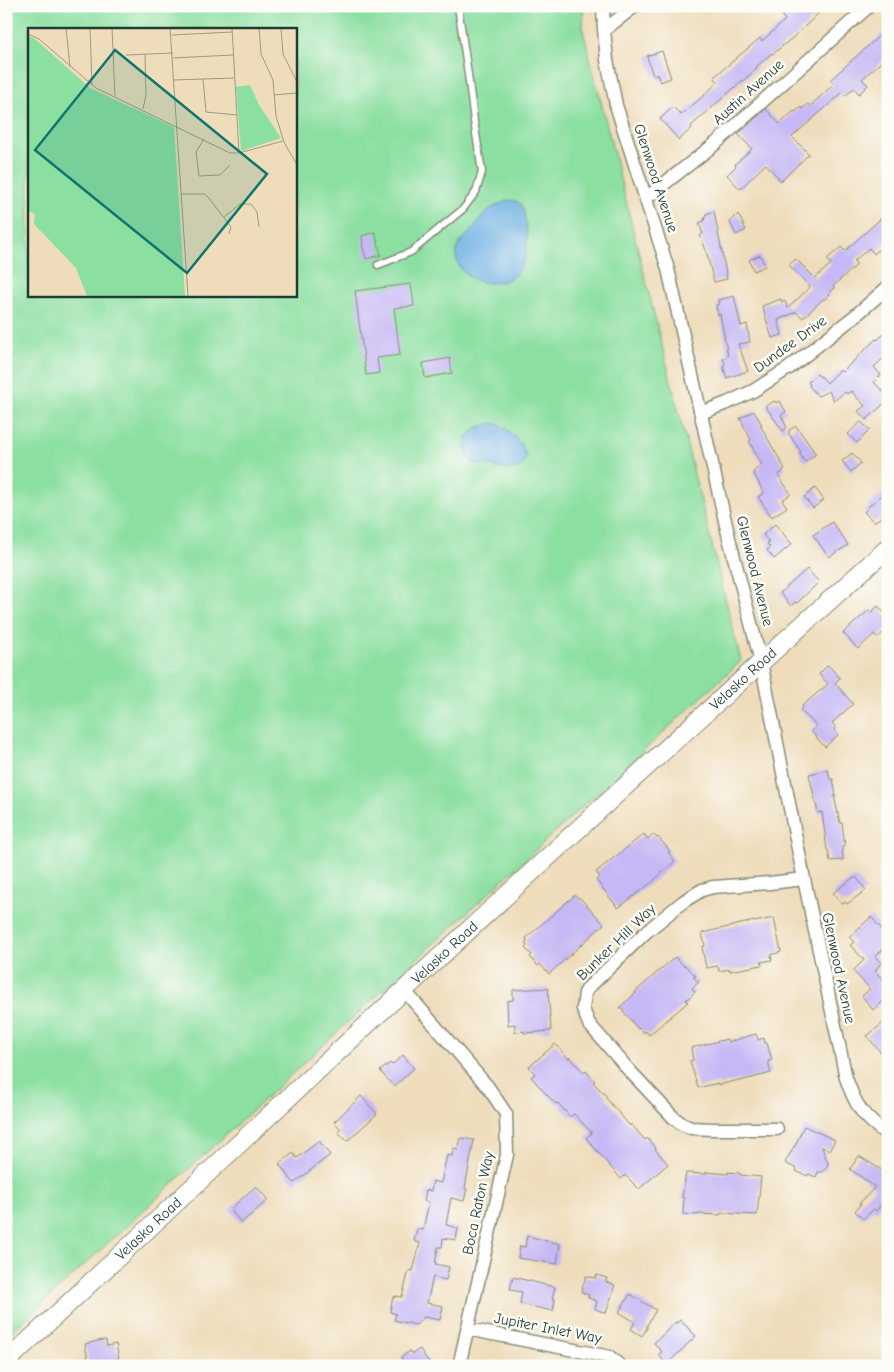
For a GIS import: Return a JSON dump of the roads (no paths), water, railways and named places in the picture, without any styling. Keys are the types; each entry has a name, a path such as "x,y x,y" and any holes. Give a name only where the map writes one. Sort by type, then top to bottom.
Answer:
{"street":[{"name":"Glenwood Avenue","path":"603,6 607,60 616,105 668,268 728,534 761,662 846,1078 852,1097 863,1114 886,1130"},
{"path":"604,30 635,6"},
{"name":"Austin Avenue","path":"646,198 715,144 869,6"},
{"name":"Dundee Drive","path":"701,413 727,404 753,391 789,368 856,316 888,287"},
{"name":"Velasko Road","path":"6,1362 309,1077 761,662 888,548"},
{"name":"Bunker Hill Way","path":"777,1129 691,1128 682,1124 634,1076 595,1032 589,1024 583,1009 585,994 588,988 646,932 684,901 702,890 714,886 804,879"},
{"name":"Boca Raton Way","path":"404,990 488,1087 506,1114 507,1156 459,1366"},
{"name":"Jupiter Inlet Way","path":"467,1329 610,1357 620,1366"}],"lane":[{"path":"378,265 411,252 463,209 476,192 482,172 458,6"}],"water":[{"path":"506,201 518,202 524,212 527,242 523,263 511,278 501,282 481,282 468,275 459,265 457,251 459,244 486,212"},
{"path":"493,423 507,429 520,443 525,451 526,459 523,465 509,470 487,465 476,465 471,461 465,446 468,437 477,428"}]}
